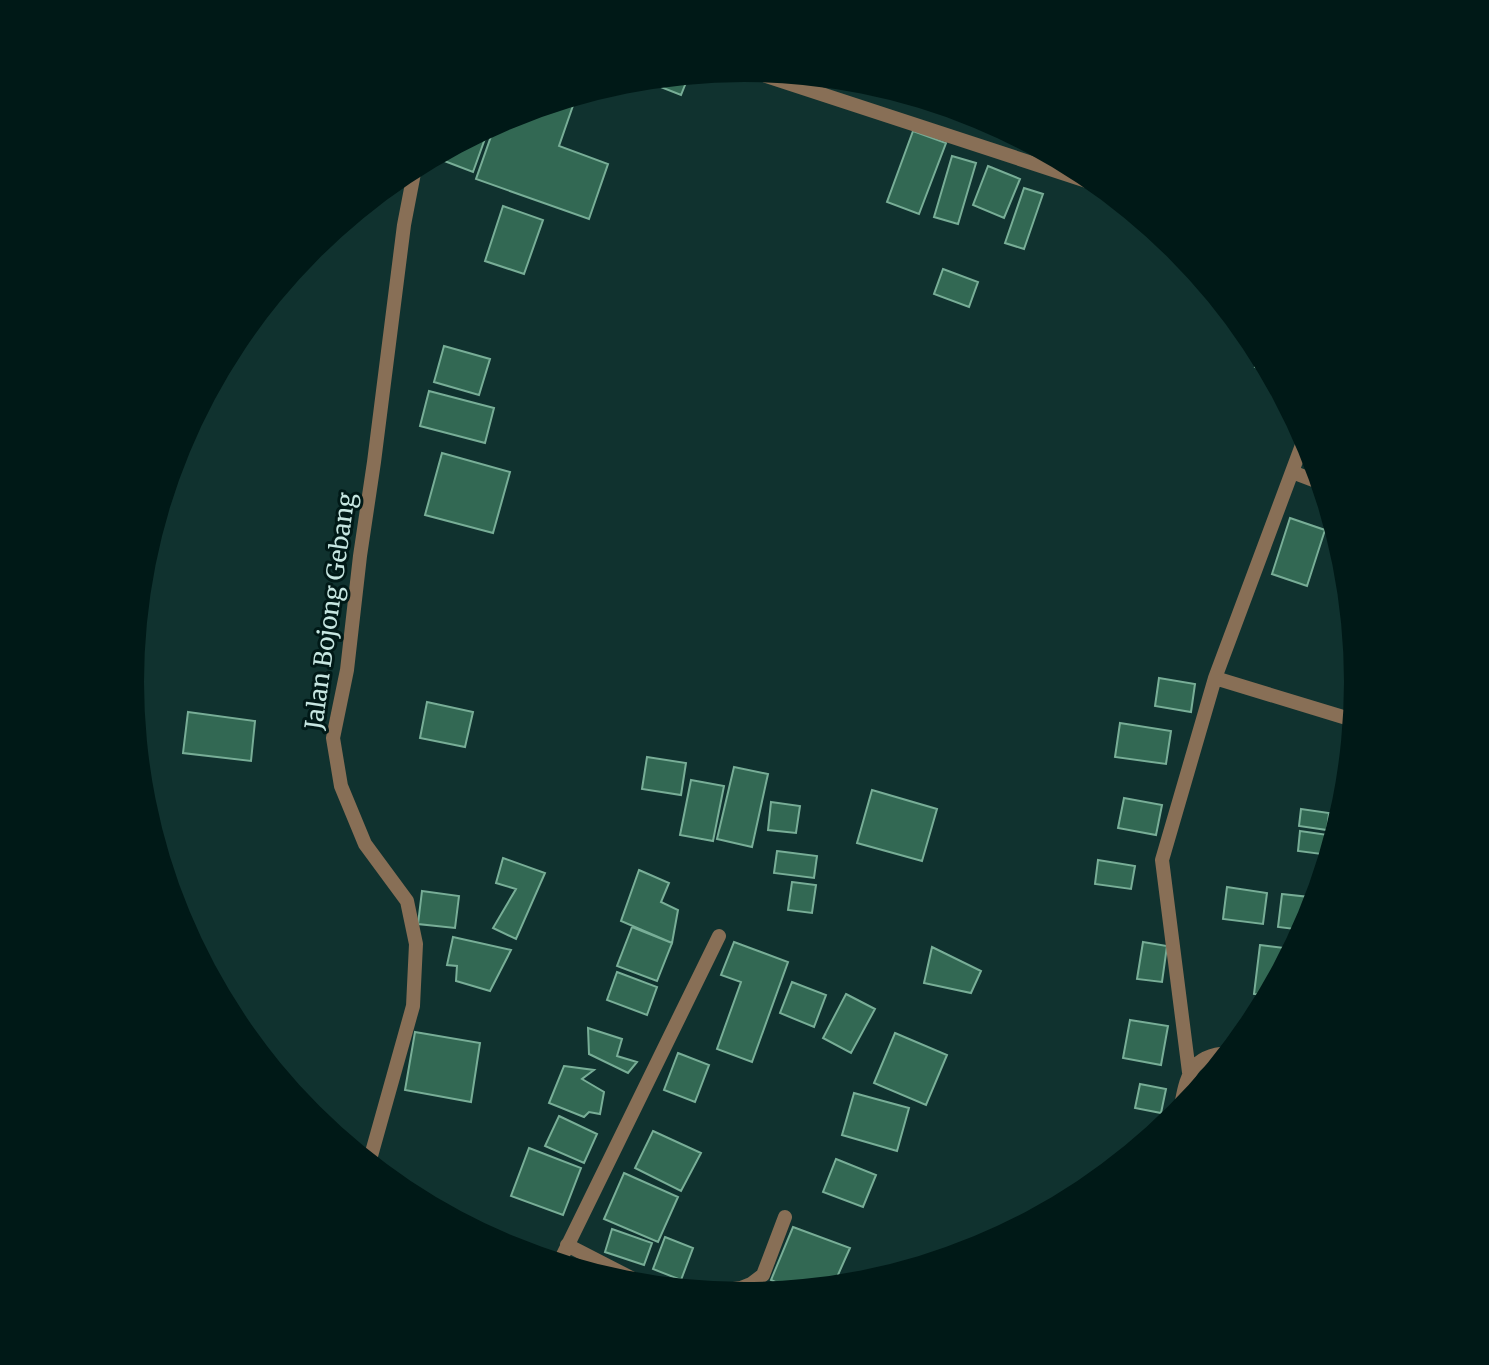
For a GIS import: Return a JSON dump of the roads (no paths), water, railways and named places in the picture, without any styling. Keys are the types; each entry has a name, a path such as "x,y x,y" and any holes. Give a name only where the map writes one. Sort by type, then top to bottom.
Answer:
{"street":[{"path":"793,85 1060,172"},
{"name":"Jalan Bojong Gebang","path":"372,1153 413,1006 416,944 407,901 365,844 341,786 333,738 347,670 404,225 412,182"},
{"path":"1184,1091 1189,1072 1162,860 1215,678 1299,453"},
{"path":"1292,472 1309,479"},
{"path":"1215,678 1343,717"},
{"path":"563,1254 719,936"},
{"path":"1189,1072 1201,1060 1216,1054"},
{"path":"753,1283 763,1275 785,1217"},
{"path":"568,1245 610,1267"}]}
